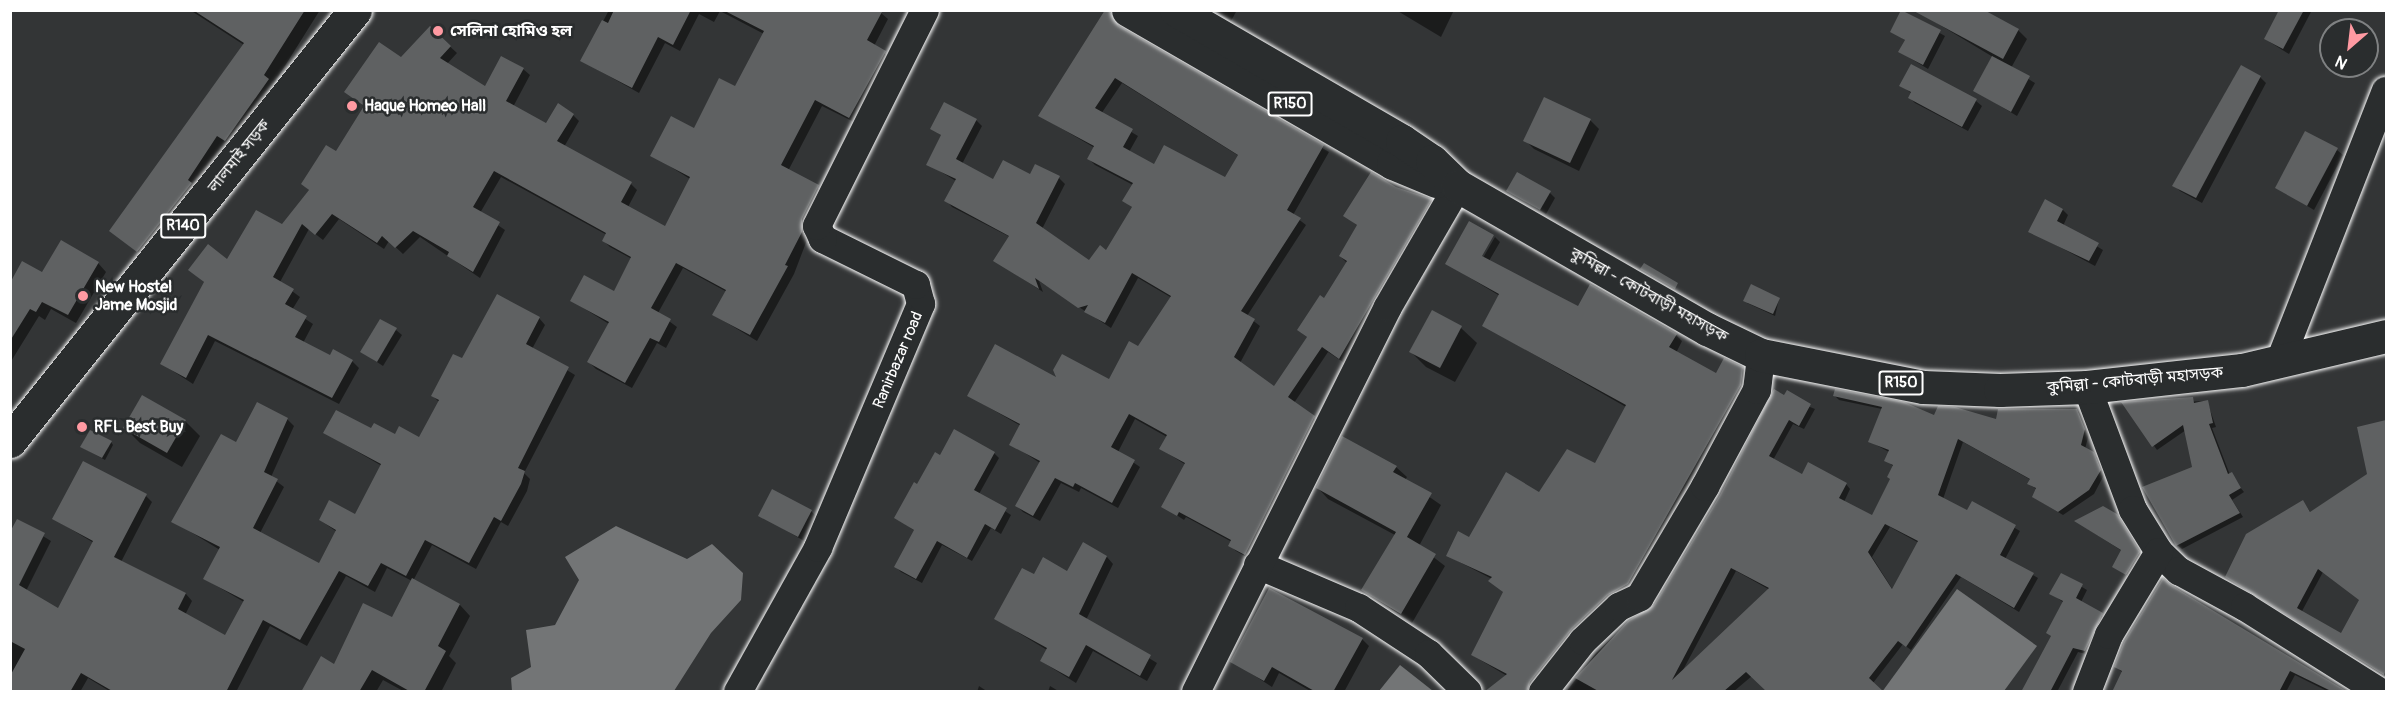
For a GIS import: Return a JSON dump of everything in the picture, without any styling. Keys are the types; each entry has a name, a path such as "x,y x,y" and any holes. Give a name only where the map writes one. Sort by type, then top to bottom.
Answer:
{"main road":[{"name":"লালমাই সড়ক","path":"10,441 355,10"},
{"name":"কুমিল্লা - কোটবাড়ী মহাসড়ক","path":"1128,10 1393,163 1425,178 1458,186"},
{"name":"কুমিল্লা - কোটবাড়ী মহাসড়ক","path":"1176,10 1402,141 1432,161 1458,186 1707,329 1761,355 1923,387 2087,387 2242,370 2386,336"}],"street":[{"name":"Ranirbazar road","path":"738,692 818,548 921,304 916,285 823,240 817,226 926,10"},
{"path":"2280,361 2386,91"},
{"path":"1196,692 1388,307 1458,186"},
{"path":"1543,692 1583,641 1619,607 1640,597 1705,488 1756,390 1761,355"},
{"path":"2087,387 2133,510 2159,552 2179,572 2245,607 2380,692"},
{"path":"2087,692 2109,635 2159,552"},
{"path":"1258,565 1359,608 1429,654 1468,692"}],"shaded area":[{"path":"616,526 687,559 712,544 743,573 741,600 711,633 674,691 512,691 511,678 531,667 526,630 555,625 579,580 565,557"},
{"path":"1957,589 2037,646 2004,691 1882,692"},
{"path":"1400,665 1433,691 1379,691"}],"building":[{"path":"193,10 305,10 264,75 269,79 225,141 217,136 188,180 192,183 137,252 109,231 244,43"},
{"path":"614,10 691,10 673,45 658,37 632,88 580,61 602,20 608,23"},
{"path":"723,10 883,10 867,40 886,51 849,118 815,100 781,165 819,185 802,219 802,232 785,265 788,266 750,335 712,315 726,290 676,263 651,308 671,319 659,342 650,338 625,383 587,362 609,322 570,301 584,275 614,291 631,257 602,241 606,233 494,171 473,207 500,222 473,272 447,256 449,252 413,231 395,248 382,236 377,243 332,214 315,235 302,224 273,277 294,289 285,304 307,316 295,337 330,355 333,349 353,360 332,398 208,335 186,378 160,364 204,282 188,270 208,244 227,259 256,210 282,224 309,190 301,184 326,145 336,151 364,106 344,92 379,42 401,57 430,26 451,46 440,58 485,86 501,56 524,68 506,101 546,123 558,103 574,114 557,141 632,182 621,202 665,226 690,177 650,156 671,116 694,128 719,78 735,86 764,31"},
{"path":"1105,10 1109,10 1119,26 1324,145 1287,210 1301,218 1241,311 1255,319 1234,357 1274,386 1307,337 1297,330 1320,295 1324,298 1347,261 1339,256 1357,225 1343,216 1371,172 1396,187 1432,199 1339,359 1322,347 1288,397 1315,416 1245,555 1228,546 1231,540 1179,512 1177,516 1161,507 1185,463 1159,449 1167,435 1129,414 1111,447 1135,460 1112,503 1075,483 1073,487 1055,478 1033,516 1015,506 1040,461 1009,445 1020,424 967,396 995,344 1056,377 1053,370 1062,354 1109,379 1129,341 1138,346 1171,296 1132,273 1105,323 1084,312 1088,305 1078,308 1035,278 1039,289 993,261 1009,236 944,201 956,179 926,165 941,135 930,129 944,102 977,119 956,159 993,179 1003,160 1030,174 1035,164 1060,176 1036,223 1089,260 1100,245 1106,250 1132,207 1122,201 1133,183 1087,159 1094,146 1038,116","holes":["1115,78 1238,155 1225,177 1164,145 1154,164 1123,147 1133,129 1095,108"]},
{"path":"1901,10 1941,30 1923,65 1898,52 1905,40 1890,32"},
{"path":"1912,10 1984,10 2019,29 2003,59"},
{"path":"2279,10 2304,10 2283,49 2264,39"},
{"path":"1992,56 2030,76 2011,112 1973,91"},
{"path":"1911,64 1977,99 1962,127 1908,98 1911,92 1899,86"},
{"path":"2241,65 2261,76 2196,198 2172,186"},
{"path":"1544,97 1591,119 1570,163 1523,141"},
{"path":"2305,131 2338,148 2307,206 2275,188"},
{"path":"1517,172 1551,191 1540,210 1506,191"},
{"path":"2045,199 2063,209 2057,221 2099,243 2089,261 2028,232"},
{"path":"1469,221 1494,235 1482,256 1578,306 1590,284 1677,334 1669,347 1716,373 1724,358 1743,367 1741,385 1628,584 1608,595 1572,629 1530,682 1527,692 1484,692 1507,674 1471,655 1503,592 1488,581 1492,577 1446,556 1458,531 1469,537 1506,472 1539,492 1567,449 1595,463 1626,405 1482,326 1499,294 1445,264"},
{"path":"61,240 99,262 68,315 42,302 36,312 30,309 10,341 10,283 22,261 42,272"},
{"path":"1644,263 1678,283 1675,289 1640,269"},
{"path":"1751,284 1780,298 1773,314 1743,301"},
{"path":"497,294 540,317 526,344 569,367 518,468 525,471 521,484 501,521 494,517 469,563 425,540 406,576 381,563 368,586 339,571 300,640 263,620 226,692 114,692 81,673 70,692 10,692 10,676 25,649 10,641 10,532 17,519 45,533 19,585 58,608 93,541 52,519 83,461 147,494 114,557 186,593 178,609 225,635 244,600 203,579 220,547 171,522 221,434 236,442 257,402 288,418 264,472 278,479 253,528 319,563 336,530 319,520 329,500 355,514 381,464 323,433 336,410 371,428 374,423 395,434 399,426 419,437 439,400 431,396 453,354 462,358"},
{"path":"1432,310 1462,326 1440,368 1409,352"},
{"path":"380,319 397,328 377,362 360,352"},
{"path":"1774,389 1784,395 1787,390 1811,404 1799,426 1789,420 1769,456 1802,474 1808,462 1847,483 1839,498 1872,515 1890,479 1887,477 1893,465 1884,461 1889,450 1868,442 1882,407 1833,396 1835,389 1904,402 1934,415 1938,406 1955,407 1996,419 1998,409 2077,409 2085,429 2081,445 2094,452 2101,470 2089,490 2058,512 2032,497 2036,488 2027,484 2030,479 1958,439 1938,495 1967,510 1972,501 2016,525 2000,555 2034,573 2014,608 1956,574 1906,647 1898,641 1869,678 1884,692 1767,692 1746,672 1723,692 1600,692 1575,678 1628,621 1654,605 1720,495","holes":["1885,524 1918,541 1892,589 1868,552","1731,568 1769,588 1672,680"]},
{"path":"142,395 186,420 167,453 123,428"},
{"path":"2193,397 2194,403 2208,400 2213,423 2209,424 2228,474 2232,472 2241,488 2229,495 2240,513 2176,546 2142,487 2192,467 2183,425 2152,447 2121,402"},
{"path":"2386,420 2386,670 2384,675 2225,577 2246,534 2303,500 2310,512 2367,474 2357,427","holes":["2318,569 2359,600 2341,633 2297,608"]},
{"path":"954,429 995,452 974,490 1007,508 995,530 985,524 967,558 937,541 916,579 894,567 914,530 894,518 914,482 917,484 935,452 940,455"},
{"path":"90,430 112,441 102,458 80,447"},
{"path":"1342,436 1397,466 1393,472 1432,493 1407,537 1436,554 1401,614 1361,590 1396,532 1316,488"},
{"path":"772,489 812,510 798,537 758,516"},
{"path":"2103,506 2117,514 2140,552 2126,575 2112,567 2121,550 2074,521"},
{"path":"1083,542 1107,556 1079,614 1151,655 1140,676 1086,645 1069,677 1040,661 1047,648 994,619 1022,568 1034,574 1043,557 1067,571"},
{"path":"2061,573 2083,584 2076,598 2103,613 2085,651 2073,648 2050,692 2021,692 2051,636 2046,633 2063,601 2049,594"},
{"path":"412,578 460,604 438,646 446,651 424,692 411,692 372,670 359,692 301,692 321,656 334,664 363,603 392,617"},
{"path":"2163,578 2348,692 2333,692 2290,671 2279,692 2112,692 2122,671 2114,667 2124,642"},
{"path":"1269,588 1363,638 1333,692 1316,692 1272,667 1264,681 1230,662"}],"place":[{"name":"সেলিনা হোমিও হল","path":"438,31"},
{"name":"Haque Homeo Hall","path":"352,106"},
{"name":"New Hostel Jame Mosjid","path":"83,296"},
{"name":"RFL Best Buy","path":"82,427"}]}
